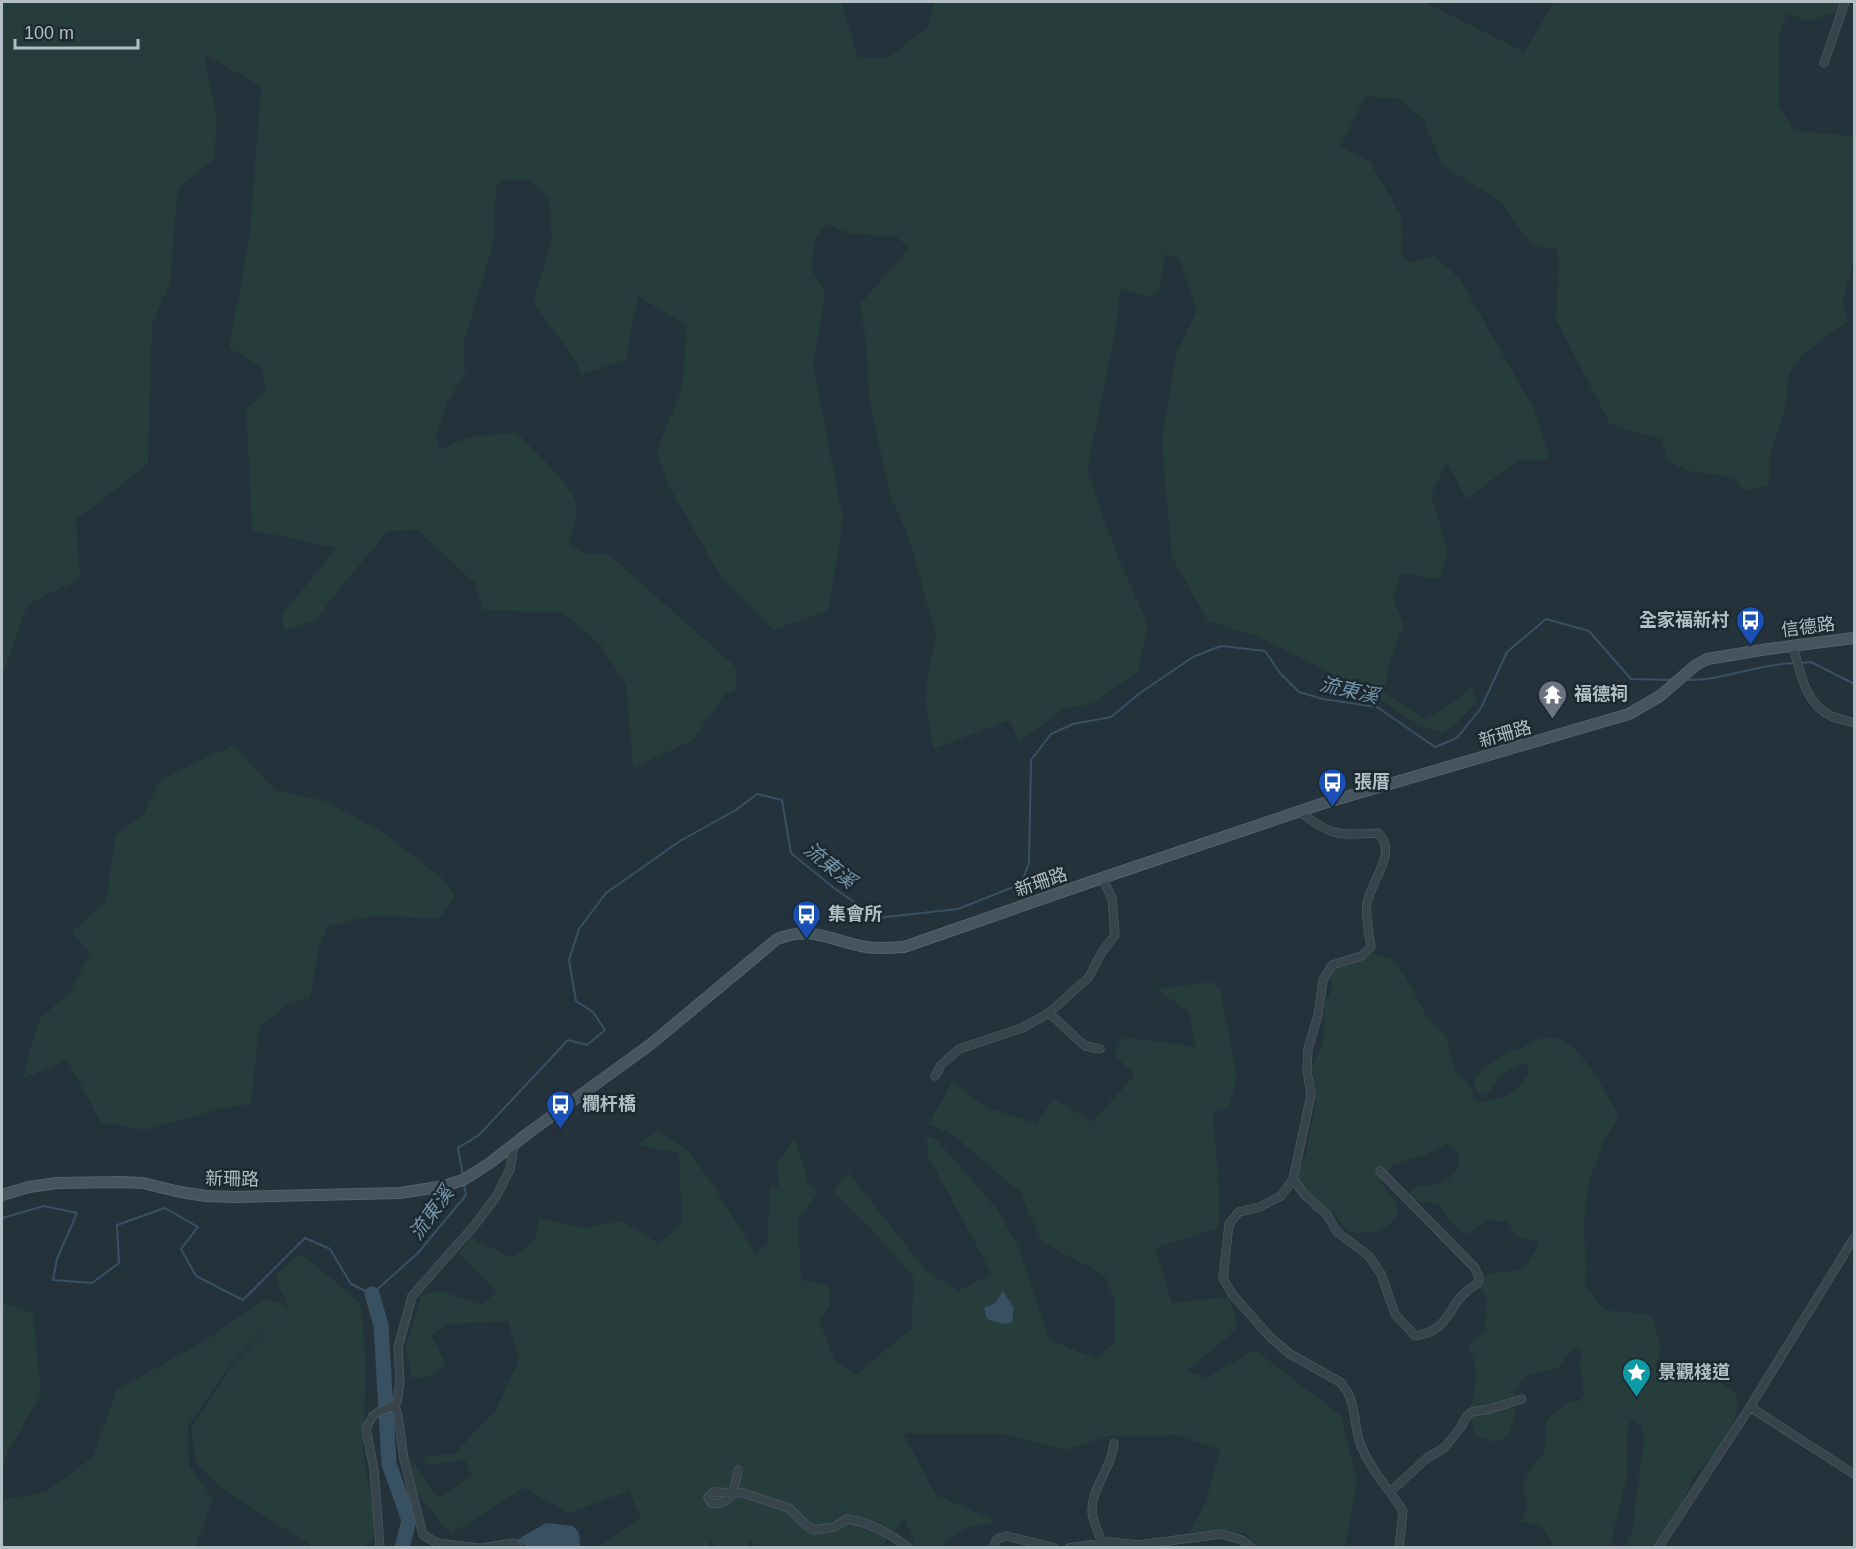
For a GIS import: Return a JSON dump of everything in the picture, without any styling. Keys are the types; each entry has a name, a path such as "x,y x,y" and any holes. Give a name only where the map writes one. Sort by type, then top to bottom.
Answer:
{"street":[{"path":"1824,63 1845,2"},
{"name":"信德路","path":"1696,665 1707,659 1794,650 1854,638"},
{"path":"1794,650 1814,704 1830,716 1854,723"},
{"name":"新珊路","path":"2,1194 29,1186 57,1183 121,1182 180,1192 225,1196 400,1193 444,1186 463,1180 514,1146 537,1126 651,1044 777,939 793,933 806,932 864,947 885,949 904,947 1300,812 1629,714 1660,696 1696,665"},
{"path":"1300,812 1318,826 1335,834 1378,833 1383,838 1387,850 1366,906 1371,947 1361,956 1332,965 1323,980 1318,1015 1308,1049 1310,1106 1297,1153 1293,1179 1281,1196 1260,1207 1239,1212 1229,1224 1223,1278 1232,1294 1270,1338 1290,1354 1340,1382 1346,1388 1351,1398 1360,1442 1369,1462 1402,1511 1399,1548"},
{"path":"935,1076 941,1065 959,1049 1022,1028 1049,1013 1089,977 1102,952 1115,935 1112,898 1102,878"},
{"path":"1049,1013 1085,1046 1100,1049"},
{"path":"380,1548 374,1470 366,1428 373,1416 397,1402 400,1381 398,1348 412,1296 474,1226 496,1197 510,1169 514,1146"},
{"path":"1293,1179 1304,1194 1327,1215 1337,1232 1369,1256 1381,1274 1395,1314 1415,1336 1425,1335 1440,1327 1462,1296 1478,1282 1479,1277 1475,1268 1380,1171"},
{"path":"1658,1548 1750,1407 1854,1238"},
{"path":"1390,1492 1427,1458 1444,1448 1472,1412 1490,1409 1522,1398"},
{"path":"394,1405 398,1416 404,1459 423,1535 437,1543 480,1548 514,1543 519,1548"},
{"path":"1750,1407 1854,1474"},
{"path":"1102,1543 1092,1513 1096,1490 1110,1463 1114,1443"},
{"path":"738,1470 735,1493 743,1493 789,1508 813,1530 834,1527 848,1519 872,1525 909,1548"},
{"path":"1069,1548 1102,1543 1140,1545 1221,1534 1242,1540 1252,1548"},
{"path":"993,1548 997,1539 1006,1536 1055,1548"}],"green space":[{"path":"2,2 841,2 858,57 888,57 928,27 934,2 1424,2 1524,52 1554,2 1842,2 1837,11 1809,21 1787,14 1778,38 1779,105 1794,131 1854,136 1854,262 1842,303 1848,321 1803,354 1789,373 1784,414 1769,458 1769,484 1744,491 1734,477 1689,471 1667,461 1662,440 1610,424 1556,320 1559,266 1556,248 1535,247 1519,229 1502,203 1442,165 1423,118 1398,99 1366,96 1340,147 1369,161 1401,215 1402,256 1413,263 1435,256 1460,279 1534,409 1550,459 1518,461 1466,499 1447,462 1431,495 1448,551 1439,579 1401,573 1393,600 1404,624 1390,661 1384,693 1425,719 1461,697 1471,687 1477,701 1456,724 1443,733 1417,724 1367,692 1257,636 1208,621 1172,557 1162,440 1177,352 1197,310 1178,258 1165,254 1160,288 1149,297 1121,288 1116,327 1087,471 1119,560 1148,624 1138,671 1094,703 1062,710 1019,742 1009,720 934,749 927,715 926,685 936,636 909,538 890,495 870,404 866,341 860,304 910,248 896,237 848,233 827,224 815,239 811,268 825,293 813,366 843,519 828,610 774,630 720,575 669,486 656,452 682,389 687,326 638,296 626,359 582,375 575,360 533,302 552,240 549,198 532,181 504,179 496,186 494,240 464,342 465,374 449,399 436,438 440,449 466,438 516,432 558,475 572,494 576,503 576,513 568,545 590,555 607,553 737,668 736,690 724,695 693,740 633,768 626,685 600,644 567,616 557,612 483,610 475,583 416,529 387,532 331,599 318,619 284,631 282,615 336,548 252,530 246,408 266,392 262,367 229,348 250,234 261,86 204,54 217,121 214,159 178,188 170,283 152,323 148,464 76,520 80,579 27,605 5,670 2,672"},
{"path":"233,745 275,790 325,801 381,831 441,877 455,896 440,918 370,916 328,926 318,950 310,997 289,1004 259,1027 251,1104 223,1108 146,1130 101,1122 67,1060 23,1079 41,1017 70,993 90,953 72,932 106,901 116,835 144,814 160,780"},
{"path":"1373,953 1391,959 1404,974 1428,1019 1446,1036 1455,1071 1466,1080 1477,1102 1495,1100 1507,1095 1518,1087 1529,1073 1526,1062 1501,1075 1487,1095 1483,1096 1476,1090 1474,1081 1487,1066 1512,1051 1539,1039 1552,1037 1563,1040 1582,1057 1619,1116 1604,1141 1590,1179 1584,1218 1586,1287 1604,1310 1652,1315 1661,1348 1655,1366 1662,1379 1677,1380 1690,1374 1714,1378 1734,1391 1738,1400 1734,1420 1718,1451 1694,1475 1674,1522 1657,1547 1626,1547 1632,1531 1644,1440 1641,1426 1635,1420 1630,1422 1626,1431 1627,1475 1610,1547 1554,1547 1542,1527 1521,1521 1528,1506 1523,1487 1530,1469 1544,1454 1546,1420 1567,1403 1580,1401 1584,1395 1580,1362 1583,1350 1576,1348 1558,1368 1525,1376 1509,1406 1516,1409 1509,1436 1496,1442 1477,1437 1469,1415 1476,1383 1475,1363 1468,1344 1485,1333 1487,1298 1479,1287 1489,1274 1513,1271 1527,1266 1538,1245 1537,1240 1518,1238 1508,1222 1486,1220 1467,1235 1452,1224 1439,1204 1407,1199 1414,1187 1439,1183 1452,1176 1459,1162 1459,1152 1447,1144 1426,1155 1393,1164 1380,1181 1394,1201 1397,1214 1390,1224 1377,1230 1361,1233 1349,1231 1333,1213 1314,1212 1300,1193 1296,1174 1306,1154 1316,1100 1312,1067 1324,1041 1325,1003 1332,990 1330,971"},
{"path":"1211,982 1220,989 1237,1078 1229,1107 1213,1111 1218,1178 1218,1228 1155,1248 1172,1303 1229,1297 1238,1328 1187,1371 1206,1378 1255,1350 1341,1415 1357,1482 1345,1547 1258,1547 1245,1533 1190,1532 1206,1501 1220,1450 1176,1435 1109,1436 1065,1450 1001,1434 903,1433 936,1495 997,1521 963,1529 944,1542 945,1547 917,1547 904,1519 881,1547 761,1547 749,1541 747,1548 715,1547 711,1541 706,1547 599,1547 641,1517 629,1491 569,1513 524,1488 452,1533 440,1522 415,1489 409,1455 438,1498 472,1476 465,1460 430,1465 421,1458 454,1454 495,1411 519,1360 508,1321 447,1324 432,1336 446,1364 428,1377 412,1378 406,1346 422,1295 441,1291 482,1305 497,1291 459,1254 470,1238 513,1258 535,1239 539,1218 585,1228 623,1221 659,1244 682,1223 679,1153 637,1145 657,1131 689,1151 755,1253 767,1245 770,1187 779,1186 776,1164 795,1138 808,1182 818,1194 798,1218 801,1280 829,1286 830,1306 819,1320 835,1361 856,1375 912,1328 913,1276 834,1192 848,1172 926,1271 958,1291 992,1274 928,1156 927,1136 937,1140 996,1208 1020,1250 1050,1340 1096,1359 1115,1341 1115,1301 1104,1275 1042,1242 1020,1192 953,1135 929,1124 952,1082 987,1107 1037,1124 1054,1098 1092,1122 1135,1075 1114,1055 1123,1037 1196,1047 1189,1012 1156,989"},
{"path":"299,1254 312,1262 361,1304 366,1364 363,1451 373,1508 374,1537 364,1547 313,1547 223,1489 197,1465 191,1428 235,1361 287,1310 235,1359 188,1426 189,1465 213,1499 195,1547 2,1548 2,1500 46,1492 93,1457 117,1390 206,1340 263,1300 282,1303 287,1309 276,1275"},
{"path":"2,1303 33,1313 41,1394 6,1456 2,1468"}],"water":[{"path":"1003,1291 1014,1308 1012,1323 1003,1324 987,1319 984,1308 994,1304"},
{"path":"546,1523 573,1526 579,1533 580,1546 527,1547 517,1540"}],"waterway":[{"name":"流東溪","path":"463,1176 458,1148 479,1135 568,1040 587,1045 605,1030 593,1012 576,1001 569,960 579,929 606,893 680,841 736,810 757,794 782,800 791,853 834,888 877,918 958,909 1021,884 1029,863 1031,760 1051,734 1073,724 1111,717 1140,693 1193,657 1221,646 1265,651 1280,673 1299,692 1323,699 1377,707 1435,747 1457,738 1481,708 1507,652 1546,619 1589,631 1631,679 1673,680"},
{"name":"流東溪","path":"1800,663 1811,662 1854,684"},
{"name":"流東溪","path":"1685,680 1712,678 1767,666 1794,663"},
{"name":"流東溪","path":"2,1218 44,1206 77,1213 57,1259 53,1280 92,1283 119,1263 117,1225 165,1208 198,1227 181,1249 196,1276 243,1300 305,1238 330,1249 351,1284 372,1294 418,1253 466,1195 464,1185"},
{"path":"372,1294 381,1325 389,1464 409,1520 402,1548"},
{"path":"1760,1548 1777,1548"}],"place":[{"name":"全家福新村","path":"1750,646"},
{"name":"福德祠","path":"1553,720"},
{"name":"張厝","path":"1333,808"},
{"name":"集會所","path":"807,940"},
{"name":"欄杆橋","path":"561,1130"},
{"name":"景觀棧道","path":"1637,1398"}]}
